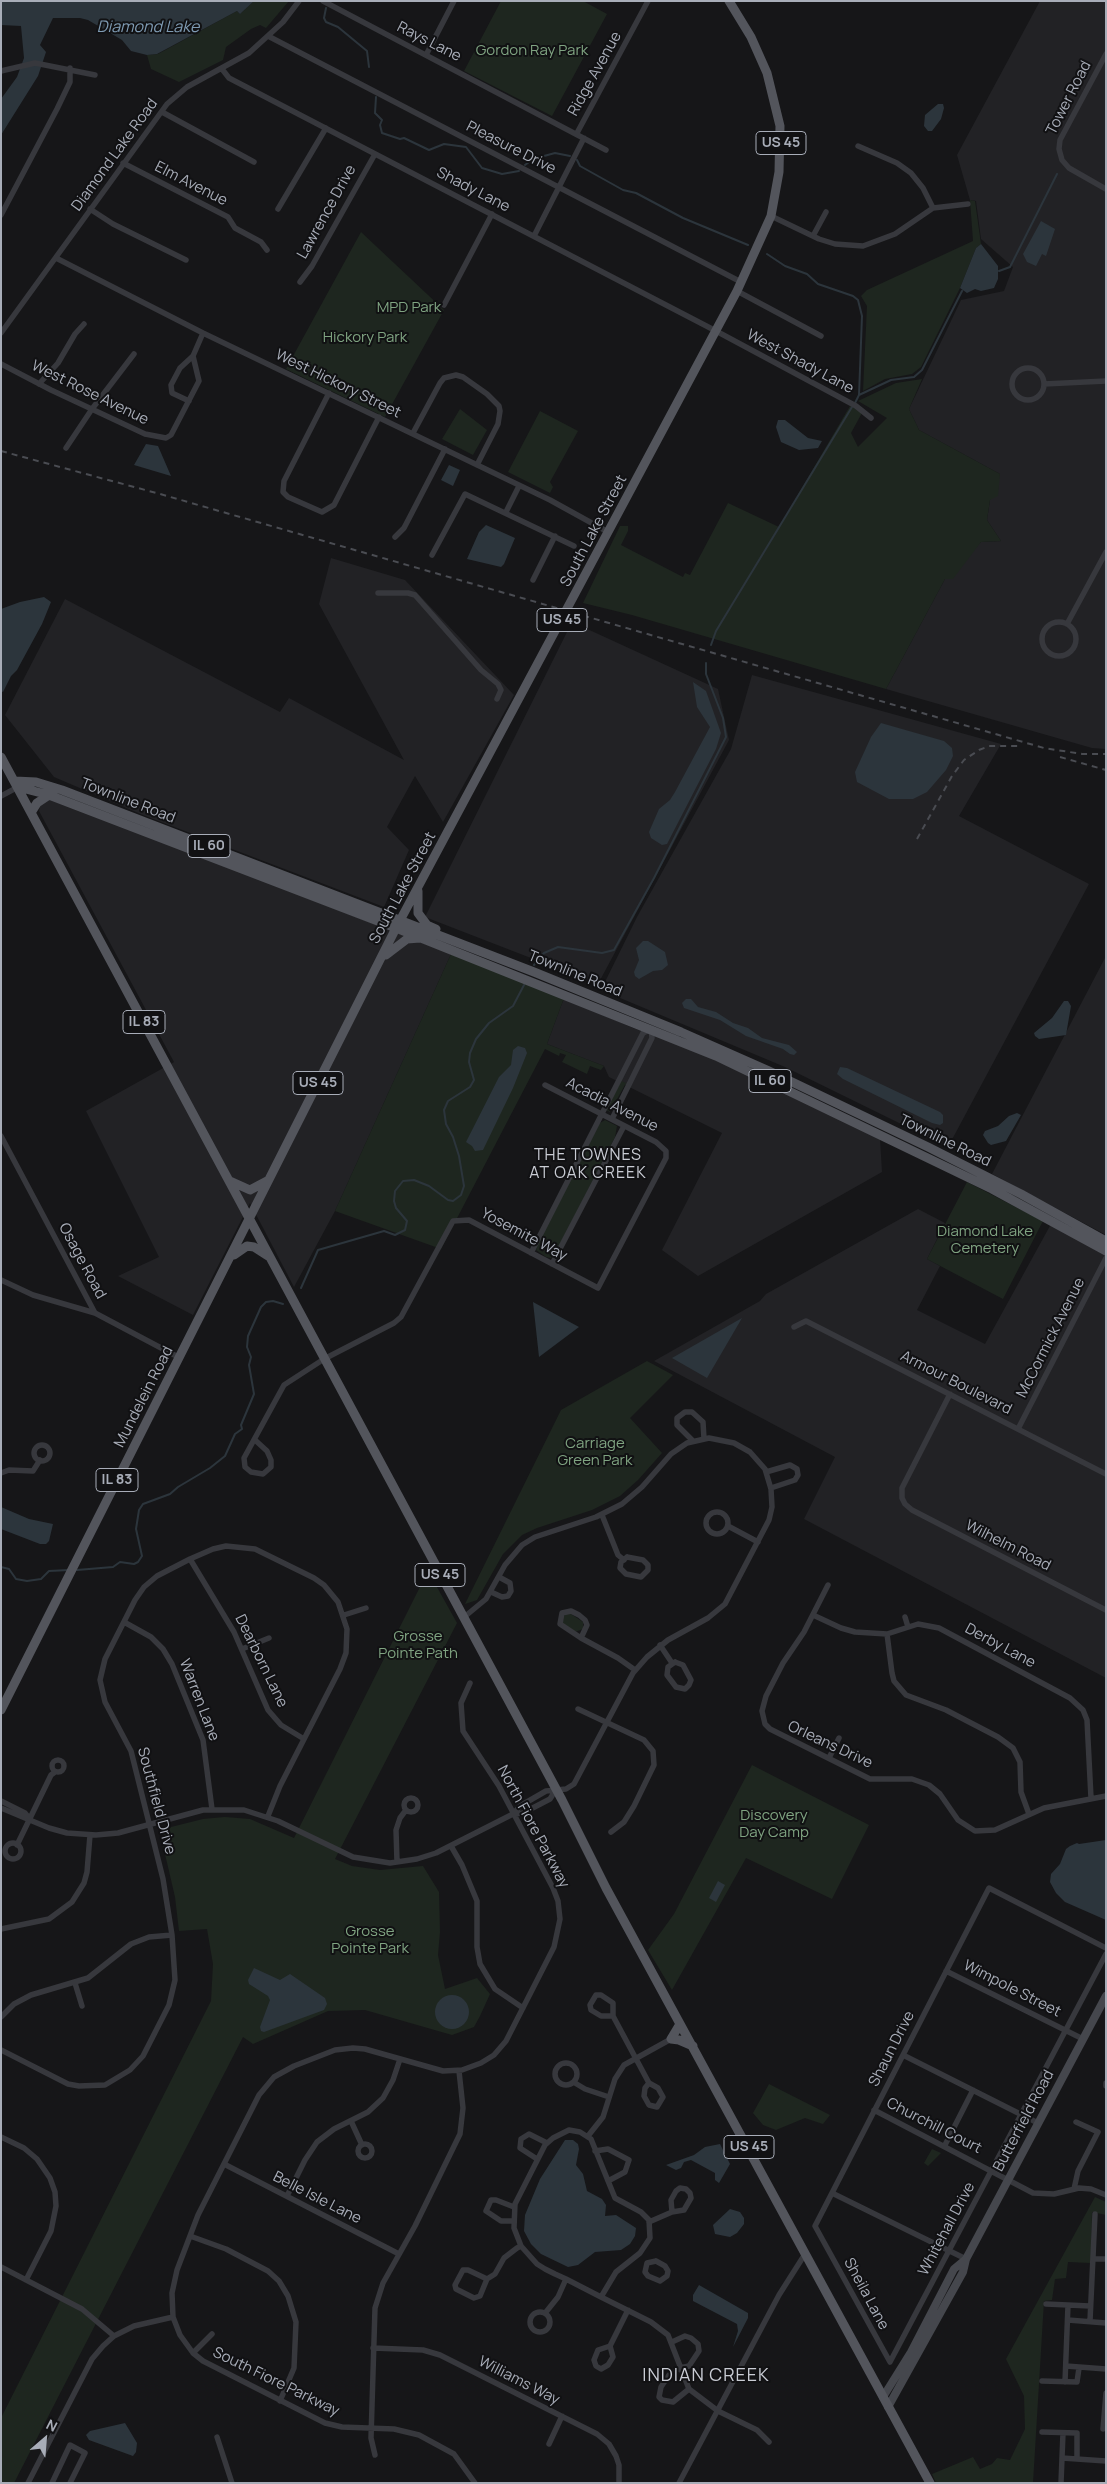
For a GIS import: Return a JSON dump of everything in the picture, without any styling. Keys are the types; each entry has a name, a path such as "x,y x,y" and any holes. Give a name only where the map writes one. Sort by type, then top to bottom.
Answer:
{"main road":[{"name":"South Lake Street","path":"250,1218 398,924 716,331 771,216 779,172 780,126 767,73 751,37 729,1"},
{"path":"1,757 17,784"},
{"name":"Townline Road","path":"17,784 36,782 62,790 398,924 423,938 651,1029 773,1082 916,1151 992,1189 1106,1251"},
{"name":"Townline Road","path":"17,784 398,924 462,944 592,995 767,1070 996,1181 1106,1241"},
{"name":"IL 83","path":"17,784 250,1218"},
{"path":"32,811 37,803 49,795"},
{"path":"418,889 418,913 422,920 462,944"},
{"path":"378,964 399,943 407,939 423,938"},
{"path":"229,1180 250,1190 269,1179"},
{"name":"US 45","path":"250,1218 680,2024 930,2483"},
{"name":"Mundelein Road","path":"1,1710 250,1218"},
{"path":"229,1260 247,1246 254,1247 270,1258"},
{"name":"Butterfield Road","path":"888,2407 964,2272 966,2259 1106,1996"},
{"path":"680,2024 671,2039 693,2046"},
{"name":"Butterfield Road","path":"883,2397 911,2352 954,2269 966,2259"}],"street":[{"name":"Diamond Lake Road","path":"1,333 162,112 184,89 249,53 268,36 299,1"},
{"name":"Rays Lane","path":"323,1 577,134"},
{"path":"426,55 454,1"},
{"name":"Ridge Avenue","path":"534,236 584,138 577,134 646,2"},
{"name":"Pleasure Drive","path":"268,36 559,187 739,286 821,336"},
{"name":"Tower Road","path":"1106,54 1060,140 1059,149 1062,160 1069,168 1106,189"},
{"path":"1,71 18,66 44,64 70,68 95,75"},
{"path":"1,215 70,82 70,68"},
{"name":"Shady Lane","path":"222,68 229,78 716,331"},
{"path":"162,112 254,162"},
{"path":"278,209 326,128"},
{"path":"584,138 606,150"},
{"path":"858,146 897,164 911,173 923,188 933,208"},
{"name":"Lawrence Drive","path":"300,282 312,266 375,154"},
{"name":"Elm Avenue","path":"124,163 228,217 235,228 260,242 267,250"},
{"path":"771,216 813,236 834,244 848,246 874,243 895,234 933,208 968,204"},
{"path":"90,210 113,224 186,260"},
{"path":"813,236 826,212"},
{"path":"444,305 492,214"},
{"name":"West Hickory Street","path":"56,258 203,333 413,433 608,532"},
{"path":"39,384 58,363 75,334 84,324"},
{"name":"West Shady Lane","path":"716,331 849,402 871,418"},
{"path":"189,400 172,393 171,386 180,368 193,356 203,333"},
{"path":"66,448 134,354"},
{"name":"West Rose Avenue","path":"1,364 92,410 145,434 166,438 171,436 200,378 193,356"},
{"path":"1026,368 1038,372 1044,384 1036,397 1026,399 1018,396 1012,384 1016,374 1026,368"},
{"path":"413,433 440,382 444,378 456,374 464,377 487,394 499,406 500,411 498,424 476,465"},
{"path":"1044,384 1106,381"},
{"path":"329,393 284,481 284,492 288,497 322,512 334,505 379,418"},
{"path":"395,537 404,528 445,450"},
{"path":"506,512 519,486"},
{"path":"432,555 464,494 506,512 574,546"},
{"path":"533,580 555,536"},
{"path":"1067,624 1106,552"},
{"path":"378,593 415,595 480,670 498,684 501,690 497,699"},
{"path":"1052,624 1067,624 1076,637 1074,649 1064,656 1052,655 1044,647 1044,634 1052,624"},
{"path":"1,796 17,784"},
{"path":"531,1253 643,1033 651,1029 652,1038 612,1119"},
{"name":"Acadia Avenue","path":"545,1084 656,1142 666,1151 666,1158 598,1288"},
{"path":"552,1264 624,1126"},
{"name":"Osage Road","path":"1,1136 95,1313 180,1358"},
{"name":"Yosemite Way","path":"324,1359 394,1323 401,1317 453,1221 469,1220 598,1288"},
{"name":"McCormick Avenue","path":"1018,1429 1106,1258"},
{"path":"1,1280 32,1294 95,1313"},
{"name":"Armour Boulevard","path":"794,1327 806,1321 1106,1474"},
{"path":"255,1440 267,1451 271,1460 268,1471 262,1474 251,1472 244,1462 247,1451 255,1440 284,1385 324,1359"},
{"name":"Wilhelm Road","path":"950,1394 902,1488 903,1500 912,1510 1106,1610"},
{"path":"693,1441 677,1425 679,1415 685,1412 692,1412 703,1422 704,1439"},
{"path":"1,1808 67,1833 90,1835 118,1833 212,1809 244,1810 268,1816 353,1857 372,1861 397,1862 427,1856 451,1846 513,1814 523,1813 550,1799 556,1791 571,1787 578,1779 635,1670 660,1646 708,1618 725,1604 769,1520 772,1507 771,1488 766,1472 760,1462 746,1449 726,1440 704,1439 693,1441 671,1454 629,1498 602,1515 542,1534 516,1550 491,1592 480,1606 463,1618"},
{"path":"1,1472 8,1470 33,1471 40,1460"},
{"path":"766,1472 790,1465 795,1467 798,1472 795,1480 771,1488"},
{"path":"602,1515 618,1555 624,1560"},
{"path":"728,1526 758,1542"},
{"name":"Southfield Drive","path":"1,2050 68,2084 97,2086 117,2079 135,2066 143,2056 169,2005 175,1980 172,1934 164,1879 131,1751 106,1703 100,1684 104,1659 135,1600 150,1581 190,1559 213,1549 226,1546 255,1549 324,1585 338,1602 344,1614 347,1629 346,1653 277,1792 268,1816"},
{"path":"627,1557 643,1560 648,1565 648,1570 641,1577 626,1574 620,1568 621,1562 624,1560 627,1557"},
{"name":"Dearborn Lane","path":"190,1559 234,1632 268,1710 282,1725 304,1739"},
{"path":"491,1592 502,1597 508,1596 511,1591 510,1583 499,1577"},
{"name":"Orleans Drive","path":"828,1585 813,1615 783,1663 766,1696 762,1711 765,1724 770,1729 870,1779 912,1778 929,1785 940,1794 958,1820 975,1831 995,1830 1044,1808 1106,1796"},
{"path":"344,1614 366,1608"},
{"path":"582,1638 586,1631 585,1620 571,1611 562,1613 559,1618 560,1624 582,1638 618,1658 635,1670"},
{"name":"Derby Lane","path":"813,1615 847,1630 887,1634 918,1624 938,1628 1062,1693 1077,1703 1088,1714 1091,1798"},
{"path":"905,1617 908,1627"},
{"name":"Warren Lane","path":"124,1622 151,1637 163,1649 172,1664 203,1740 212,1809"},
{"path":"887,1634 894,1681 906,1695 946,1710 998,1737 1013,1748 1020,1762 1022,1792 1029,1814"},
{"path":"242,1649 269,1638"},
{"path":"660,1646 672,1663"},
{"path":"678,1662 684,1668 691,1680 687,1687 676,1687 667,1675 668,1667 672,1663 678,1662"},
{"name":"North Fiore Parkway","path":"208,2195 259,2095 281,2073 341,2048 365,2049 443,2071 458,2071 482,2063 494,2054 506,2041 523,2008 557,1940 560,1919 558,1901 553,1888 513,1814 463,1731 461,1703 470,1683"},
{"path":"578,1709 607,1721 649,1744 655,1758 654,1764 628,1816 611,1832"},
{"path":"828,1758 839,1738"},
{"path":"17,1845 51,1775 55,1772"},
{"path":"1,1801 25,1813 30,1820"},
{"path":"397,1862 396,1830 400,1818 406,1810"},
{"path":"1,1928 49,1919 72,1902 88,1872 90,1835"},
{"path":"451,1846 462,1865 477,1900 477,1947 480,1964 495,1989 523,2008"},
{"name":"Shaun Drive","path":"818,2232 815,2226 989,1888 1106,1948"},
{"path":"1,2017 23,1999 75,1984 96,1973 131,1944 148,1937 172,1934"},
{"name":"Whitehall Drive","path":"893,2356 1106,1954"},
{"name":"Wimpole Street","path":"946,1971 1083,2039"},
{"path":"75,1984 82,2006"},
{"path":"613,2016 601,2016 591,2010 590,2005 596,1995 601,1995 613,2003 613,2016 649,2083"},
{"path":"588,2136 603,2117 608,2097 624,2065 671,2039"},
{"path":"903,2055 1038,2122"},
{"path":"287,2196 305,2160 318,2142 334,2129 368,2112 383,2098 393,2080 400,2059"},
{"path":"374,2455 371,2427 375,2308 383,2283 460,2134 463,2108 458,2071"},
{"path":"575,2083 585,2089 608,2097"},
{"path":"944,2145 973,2090"},
{"name":"Churchill Court","path":"874,2110 1038,2194 1054,2194 1074,2189 1091,2189 1106,2195"},
{"path":"351,2121 362,2145"},
{"path":"1074,2189 1078,2171 1098,2132 1076,2122"},
{"path":"601,2297 616,2272 640,2253 650,2238 649,2222 641,2212 615,2198 588,2136 570,2130 561,2133 547,2144 537,2159 514,2207 517,2238 522,2246 537,2264 601,2297 651,2322 668,2335 680,2368 690,2388 718,2411 757,2430 769,2442"},
{"path":"537,2159 520,2148 521,2139 529,2134 547,2144"},
{"path":"1,2137 24,2148 41,2164 50,2178 54,2192 55,2214 51,2231 26,2280"},
{"path":"594,2151 608,2149 629,2160 625,2172 608,2181"},
{"name":"Belle Isle Lane","path":"224,2164 399,2254"},
{"path":"832,2193 966,2259"},
{"name":"South Fiore Parkway","path":"208,2195 190,2236 174,2281 173,2318 180,2335 193,2353 203,2361 280,2401 334,2426 371,2427"},
{"path":"514,2207 491,2200 486,2212 501,2221 514,2221"},
{"path":"649,2222 672,2212"},
{"path":"1090,2321 1095,2214"},
{"name":"Sheila Lane","path":"818,2232 890,2362 893,2356"},
{"path":"190,2236 226,2249 268,2271 279,2281 288,2296 296,2322 294,2368 280,2401"},
{"path":"488,2279 468,2270 463,2270 455,2285 456,2289 474,2298 480,2296 488,2279 495,2274 510,2252 522,2246"},
{"path":"640,2253 647,2263"},
{"path":"679,2483 779,2295 805,2254"},
{"path":"1093,2259 1106,2259"},
{"path":"1,2267 82,2308 114,2336"},
{"path":"546,2312 558,2297 566,2279"},
{"path":"1046,2304 1090,2306"},
{"path":"1065,2382 1068,2305"},
{"path":"610,2346 628,2310"},
{"path":"28,2483 92,2359 114,2336 134,2326 173,2318"},
{"path":"1068,2320 1106,2323"},
{"path":"193,2353 212,2334"},
{"path":"672,2342 685,2336 698,2344 699,2351 689,2366 680,2368 669,2375 661,2387 659,2397 662,2400 673,2402 690,2388"},
{"name":"Williams Way","path":"373,2348 432,2352 597,2434 609,2444 619,2465 619,2483"},
{"path":"1066,2366 1106,2369"},
{"path":"1042,2381 1077,2382 1079,2368"},
{"path":"1104,2429 1106,2393"},
{"path":"548,2444 562,2416"},
{"path":"371,2427 407,2431 447,2449 464,2466 475,2483"},
{"path":"1042,2432 1078,2433 1077,2459"},
{"path":"1061,2483 1063,2433"},
{"path":"217,2437 232,2483"},
{"path":"52,2483 70,2445 88,2451 70,2483"},
{"path":"1062,2458 1106,2461"}],"shaded area":[{"path":"1040,1 1106,1 1106,749 1092,748 886,689 945,579 981,542 1001,541 987,520 990,500 1000,474 919,430 909,409 961,300 1004,291 1013,267 981,239 976,201 970,200 957,155"},
{"path":"331,558 405,580 514,695 443,822 415,776 387,827 409,850 384,907 143,815 54,777 5,715 65,599 280,712 289,698 404,760 319,604"},
{"path":"572,622 718,689 729,740 598,984 425,917"},
{"path":"752,675 1001,744 959,816 1089,884 948,1147 785,1067 601,990 637,917 731,749"},
{"path":"46,800 56,800 451,954 335,1211 294,1287 250,1203 193,1315 118,1276 159,1257 86,1111 174,1062 39,811 40,805"},
{"path":"1106,956 1106,1235 992,1174"},
{"path":"564,998 633,1028 728,1065 880,1139 882,1172 698,1276 662,1250 722,1133 609,1077 604,1066 547,1044"},
{"path":"918,1209 945,1223 927,1259 940,1266 917,1310 985,1344 1051,1224 1106,1255 1106,1678 804,1519 835,1457 654,1361 760,1301 766,1294"}],"green space":[{"path":"254,1 289,1 266,28 260,25 251,29 226,47 223,60 179,82 151,69 147,55 158,54 237,11 240,14"},
{"name":"Gordon Ray Park","path":"501,1 583,1 607,14 552,116 464,71"},
{"path":"970,200 975,201 981,244 976,248 960,288 921,367 912,374 885,379 863,391 867,306 861,296 867,290 973,241"},
{"name":"Hickory Park","path":"361,232 444,310 385,417 286,369"},
{"path":"922,379 909,409 919,430 1000,474 998,496 990,500 987,520 1001,541 981,542 953,579 945,579 886,689 632,615 583,603 620,526 628,526 628,531 621,545 683,577 685,573 690,575 728,503 779,527 850,406 863,411 851,433 858,447 887,418 858,401 896,383"},
{"path":"460,409 487,430 473,455 442,439"},
{"path":"540,411 578,431 550,482 553,487 550,493 508,472"},
{"path":"451,954 564,998 547,1044 604,1066 601,1070 590,1066 587,1074 562,1062 566,1055 560,1053 559,1056 545,1049 441,1249 335,1211"},
{"path":"621,1081 626,1083 610,1112 606,1110"},
{"path":"605,1120 617,1126 615,1137 555,1254 551,1258 546,1257 536,1250 538,1243 600,1123"},
{"name":"Diamond Lake Cemetery","path":"967,1182 1043,1221 1003,1299 927,1259"},
{"name":"Carriage Green Park","path":"647,1361 673,1375 630,1418 662,1453 638,1480 620,1496 592,1510 537,1528 522,1535 503,1554 477,1600 465,1604 561,1410"},
{"path":"428,1571 457,1623 335,1859 352,1866 380,1870 423,1866 439,1892 440,1932 438,1955 445,1989 477,1978 490,1994 480,2016 474,2027 452,2035 365,2010 328,2011 253,2044 243,2037 14,2483 1,2483 1,2418 211,2001 213,1964 207,1929 179,1931 175,1897 162,1841 164,1832 171,1827 203,1819 225,1817 250,1819 294,1838"},
{"path":"565,1614 571,1614 583,1622 583,1629 575,1632 562,1623"},
{"name":"Discovery Day Camp","path":"752,1765 869,1825 832,1899 746,1858 672,1990 648,1950 674,1914"},
{"path":"769,2084 830,2115 823,2124 805,2118 776,2130 763,2125 753,2113"},
{"path":"932,2149 941,2153 928,2166 924,2163"},
{"path":"1095,2197 1106,2202 1106,2215 1092,2212 1091,2263 1068,2262 1066,2278 1055,2279 1052,2300 1044,2301 1033,2483 936,2483 932,2474 973,2457 980,2469 992,2464 997,2458 1010,2460 1025,2429 1024,2396 1006,2359"}],"water":[{"name":"Diamond Lake","path":"1,1 254,1 240,14 237,11 157,54 147,55 131,51 122,40 88,20 80,18 53,18 40,45 46,52 38,76 1,135 1,99 17,77 24,58 21,26 1,25"},
{"path":"938,104 943,104 944,108 941,119 932,131 928,131 924,126 925,115"},
{"path":"1041,221 1055,229 1046,256 1042,254 1036,266 1027,262 1023,254"},
{"path":"981,244 998,266 998,279 994,288 981,291 975,289 967,293 960,288 976,248"},
{"path":"778,420 785,420 808,438 822,441 818,448 799,450 781,442 776,427"},
{"path":"146,444 158,446 171,476 134,465"},
{"path":"449,465 460,470 453,486 441,480"},
{"path":"486,525 515,538 501,567 467,559 479,532"},
{"path":"44,597 51,602 42,624 3,692 1,691 1,609 20,602"},
{"path":"693,682 706,691 721,733 716,749 667,844 662,845 651,838 649,832 659,809 670,800 675,792 710,727 697,707"},
{"path":"881,723 944,741 952,748 953,756 946,770 927,792 913,799 889,799 857,782 855,772 871,737"},
{"path":"643,941 648,941 665,952 668,965 662,970 653,971 639,979 635,976 634,972 639,960 636,948"},
{"path":"686,999 691,999 698,1007 716,1012 733,1023 748,1028 762,1038 789,1045 797,1052 794,1055 790,1054 783,1049 746,1036 720,1020 684,1008 682,1003"},
{"path":"1064,1001 1068,1001 1071,1006 1066,1035 1039,1039 1034,1033 1052,1018"},
{"path":"518,1046 525,1048 527,1053 513,1088 483,1150 475,1151 466,1142 499,1077 511,1065 513,1050"},
{"path":"840,1067 847,1068 940,1112 943,1115 943,1123 940,1125 932,1123 843,1079 837,1074"},
{"path":"1017,1113 1021,1115 1006,1141 991,1145 988,1143 983,1135 985,1131 998,1126 1009,1116"},
{"path":"533,1302 579,1327 539,1357"},
{"path":"742,1318 707,1378 672,1358"},
{"path":"1,1507 29,1519 53,1524 49,1541 46,1544 40,1544 1,1529"},
{"path":"1106,1840 1106,1920 1065,1902 1056,1893 1050,1882 1051,1874 1060,1864 1066,1849 1070,1846 1077,1843"},
{"path":"718,1881 725,1885 716,1902 709,1898"},
{"path":"254,1968 280,1980 290,1974 325,1998 327,2004 324,2010 264,2032 261,2031 260,2027 270,2000 268,1996 249,1984 248,1980"},
{"path":"452,1995 459,1996 464,2000 468,2005 468,2019 464,2024 459,2028 452,2029 445,2028 440,2024 436,2019 435,2012 436,2005 440,2000 445,1996"},
{"path":"565,2140 573,2140 578,2144 576,2165 583,2174 587,2191 602,2199 606,2205 605,2216 616,2215 636,2228 635,2236 630,2244 621,2250 595,2252 578,2265 568,2267 541,2254 531,2244 524,2231 525,2215 540,2179"},
{"path":"720,2144 730,2164 719,2183 715,2180 715,2173 691,2160 684,2162 681,2168 676,2170 666,2165 694,2155 705,2147"},
{"path":"730,2209 740,2212 744,2218 744,2224 737,2233 730,2237 715,2234 713,2225"},
{"path":"699,2285 748,2313 748,2318 733,2347 738,2331 737,2324 693,2301 693,2295"},
{"path":"125,2423 137,2443 136,2452 133,2456 89,2440 86,2435 90,2431"}],"waterway":[{"path":"326,8 324,18 326,22 338,27 367,51 369,67"},
{"path":"376,97 375,113 382,120 380,125 382,133 400,139 404,138 429,150 444,144 466,147 482,168 502,174 519,171"},
{"path":"525,165 533,159 555,153 570,156"},
{"path":"577,160 580,166 623,190 636,193 683,218 748,245"},
{"path":"999,271 1010,267 1057,174"},
{"path":"767,254 785,266 807,274 818,284 853,296 858,300 862,316 859,395 855,403"},
{"path":"859,395 891,380 914,377 922,370 962,291"},
{"path":"711,645 716,631 852,407"},
{"path":"534,965 544,953 558,947 602,953 614,950 654,878 726,737 723,718 706,674 706,663"},
{"path":"301,1288 318,1250 384,1231 395,1235 405,1230 407,1221 396,1208 394,1201 395,1191 403,1181 414,1180 429,1186 448,1200 453,1201 461,1195 464,1186 459,1156 453,1137 446,1124 444,1110 448,1101 470,1087 474,1080 469,1062 470,1053 476,1039 489,1023 513,1006 524,985"},
{"path":"77,1570 113,1567 120,1562 134,1564 138,1562 142,1556 136,1529 139,1510 143,1504 170,1494 225,1456 235,1434 242,1429 241,1425 254,1394 249,1365 251,1357 247,1347 248,1336 261,1307 266,1302 273,1301 283,1304"},
{"path":"1,1567 9,1569 16,1579 27,1581 41,1579 49,1571 69,1570"}],"railway":[{"path":"1,451 160,494 1044,748 1082,754 1106,754"},
{"path":"917,839 952,776 964,760 989,746 1018,746"},
{"path":"1060,757 1106,770"}],"district":[{"name":"THE TOWNES AT OAK CREEK","path":"588,1165"},
{"name":"INDIAN CREEK","path":"706,2376"}],"park label":[{"name":"MPD Park","path":"409,308"},
{"name":"Grosse Pointe Path","path":"418,1646"},
{"name":"Grosse Pointe Park","path":"370,1940"}]}
